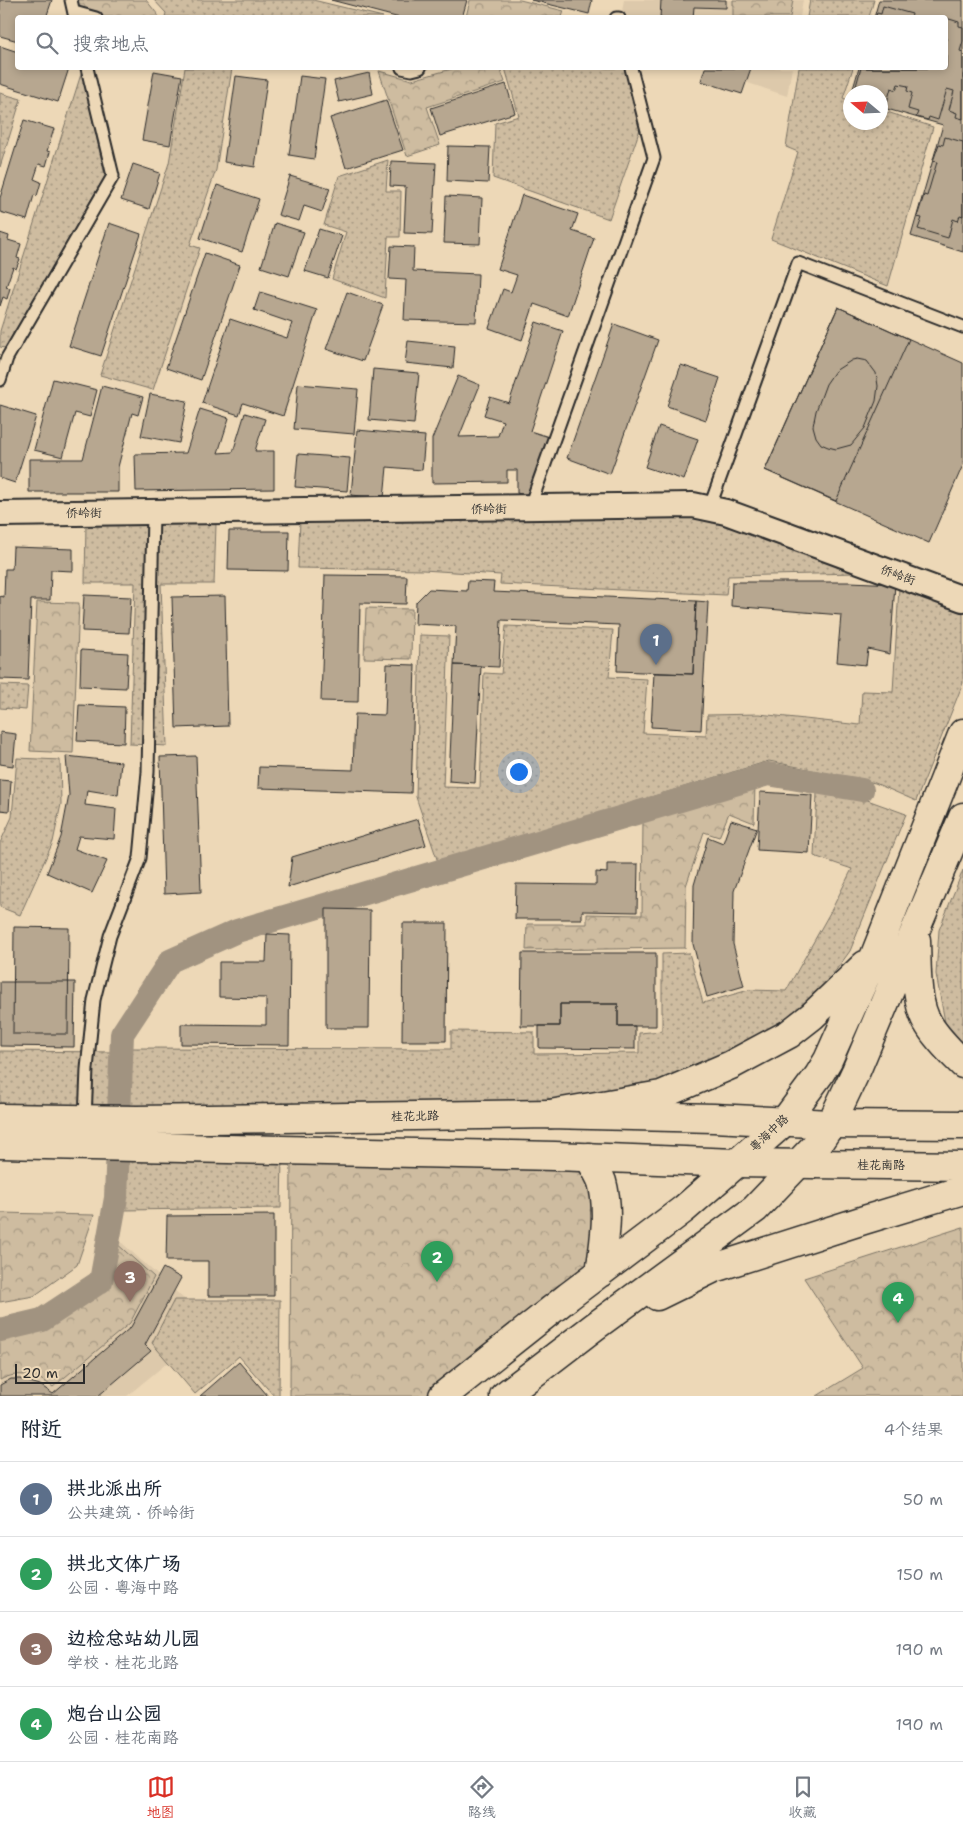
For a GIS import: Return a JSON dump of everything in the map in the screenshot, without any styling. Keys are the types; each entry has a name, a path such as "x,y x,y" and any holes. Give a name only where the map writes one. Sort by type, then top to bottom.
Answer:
{"main road":[{"name":"粤海中路","path":"443,1396 684,1209 784,1122 820,1075 828,1060 875,955 963,733"},
{"path":"504,1396 594,1326 756,1208 820,1142 831,1124 856,1071 963,817"},
{"path":"915,933 918,994 928,1024 944,1045 963,1064"},
{"path":"550,1114 661,1095 731,1065 789,1034 812,1016 875,955"},
{"name":"桂花北路","path":"138,1134 550,1114 714,1118 831,1124"},
{"name":"桂花北路","path":"0,1118 138,1134 589,1157 800,1164"},
{"path":"831,1124 963,1125"},
{"name":"桂花北路","path":"0,1144 92,1128"},
{"path":"589,1157 602,1182 606,1212 605,1239 600,1273"},
{"name":"桂花南路","path":"800,1164 963,1166"},
{"path":"594,1326 714,1268 963,1190"}],"street":[{"name":"侨岭街","path":"0,514 529,509 693,505 726,512 963,599"}],"lane":[{"path":"71,0 74,15"},
{"path":"0,380 7,358 113,176 87,70"},
{"path":"529,509 654,158 632,70"},
{"path":"709,509 798,263 963,327"},
{"path":"92,1128 87,1068 94,1000 110,936 140,858 148,772 153,512"}],"shaded area":[{"path":"624,0 803,0 800,15 622,15"},
{"path":"709,70 792,70 787,96"},
{"path":"112,1234 213,1325 127,1396 0,1396 0,1332 43,1322 102,1282"}],"green space":[{"path":"72,0 146,0 158,15 90,15 74,12"},
{"path":"154,0 313,0 375,15 166,15 166,13"},
{"path":"470,0 520,0 564,11 563,15 466,15"},
{"path":"733,0 793,0 790,15 733,15"},
{"path":"810,0 874,0 870,15 807,15"},
{"path":"185,70 232,70 216,170 190,245 200,248 153,390 100,375 169,163"},
{"path":"448,70 501,70 505,82 427,107 440,145 407,156 379,71 412,80"},
{"path":"506,70 626,70 640,129 609,219 493,178 495,123 519,116"},
{"path":"799,70 852,70 847,85 843,85 843,130 888,130 888,112 933,127 888,286 771,239 798,152 786,147"},
{"path":"82,71 105,176 5,348 0,347 0,331"},
{"path":"0,93 21,99 0,167"},
{"path":"388,160 386,191 401,191 400,237 388,237 385,298 332,279 346,232 324,225 339,176"},
{"path":"689,517 724,521 857,573 728,576 726,595 500,584 501,575 423,570 298,568 300,520"},
{"path":"86,522 216,524 214,584 161,584 167,746 130,744 135,583 85,583"},
{"path":"899,587 963,610 963,683 916,801 875,783 769,761 438,862 416,797 420,635 449,636 443,787 480,788 484,673 501,674 506,626 613,630 609,677 647,679 643,733 706,736 707,715 759,714 860,725 862,691 893,692"},
{"path":"37,602 79,603 73,753 30,751"},
{"path":"366,608 412,609 411,659 364,658"},
{"path":"0,685 28,686 26,710 0,708"},
{"path":"17,758 60,760 61,804 53,842 20,915 0,907 0,843 12,817"},
{"path":"755,784 754,823 729,813 719,837 704,832 686,886 685,948 526,950 527,924 587,924 587,914 642,915 643,819"},
{"path":"817,793 859,797 906,814 850,951 807,1010 660,1088 549,1105 128,1112 130,1048 451,1049 451,1031 534,1032 534,1054 639,1053 639,1033 662,1031 662,954 689,953 703,1003 749,990 786,991 852,869 814,856"},
{"path":"963,870 963,1043 945,1022 936,974 939,930"},
{"path":"0,1051 115,1052 112,1113 0,1110"},
{"path":"291,1152 588,1160 598,1272 437,1396 290,1396"},
{"path":"126,1154 282,1157 281,1208 122,1210"},
{"path":"0,1213 94,1215 77,1265 34,1296 0,1302"},
{"path":"963,1227 963,1396 817,1396 863,1368 804,1278"},
{"path":"115,1242 154,1277 130,1323 53,1387 41,1379 28,1375 14,1375 0,1380 0,1336 46,1325 106,1285"},
{"path":"174,1300 280,1300 279,1396 274,1396 239,1356 195,1394 152,1343"}],"building":[{"path":"0,0 52,0 47,15 15,15 15,40 0,36"},
{"path":"331,0 467,0 463,15 388,15"},
{"path":"531,0 592,0 589,14"},
{"path":"661,0 726,0 726,8 694,7 693,15 660,15"},
{"path":"879,0 963,0 963,252 911,236 943,125 888,109 888,85 854,85 858,70 948,70 948,15 875,15"},
{"path":"883,6 912,14 876,15 877,13 881,14"},
{"path":"948,19 959,22 959,26 963,27 963,41 960,51 963,52 963,119 956,117 957,113 949,110 954,91 947,89 938,120 929,117 928,120 916,117 918,112 908,109 912,93 907,91 908,86 898,84 896,90 891,88 888,99 888,85 856,85 860,70 948,70"},
{"path":"0,46 15,51 15,70 68,70 58,102 0,84"},
{"path":"704,70 750,70 742,94 701,81"},
{"path":"154,71 182,76 170,145 142,140"},
{"path":"369,73 373,94 339,102 334,81"},
{"path":"236,76 267,80 255,167 224,162"},
{"path":"300,76 325,79 314,159 289,155"},
{"path":"506,84 515,113 440,136 431,108"},
{"path":"386,100 403,150 346,168 330,118"},
{"path":"24,120 54,129 47,151 50,152 46,166 39,164 34,179 41,182 37,196 34,195 27,220 0,212 0,198"},
{"path":"945,137 963,142 963,216 960,215 958,221 953,219 948,238 918,229 922,218 917,217 924,195 927,196 937,162 933,161 939,144 943,145"},
{"path":"448,146 490,147 488,183 447,181"},
{"path":"391,161 436,163 432,234 404,233 406,187 390,186"},
{"path":"133,164 160,173 149,209 121,200"},
{"path":"290,176 330,188 322,212 304,206 299,221 278,215"},
{"path":"217,185 259,199 242,252 200,238"},
{"path":"522,195 578,214 572,231 594,238 568,316 534,304 522,340 489,328 503,289 511,292 517,275 498,269"},
{"path":"446,196 482,198 480,244 444,243"},
{"path":"109,223 141,234 101,356 69,346"},
{"path":"275,223 304,232 289,276 261,267"},
{"path":"319,229 342,236 328,278 305,271"},
{"path":"0,233 9,236 8,240 21,244 17,258 20,259 16,269 13,267 6,287 10,288 7,299 3,297 0,306"},
{"path":"391,246 414,247 413,271 478,274 476,322 404,320 406,280 389,279"},
{"path":"205,253 240,265 201,380 166,368"},
{"path":"260,292 317,310 283,416 243,403 239,415 202,403 230,319 287,338 292,323 254,310"},
{"path":"347,292 383,305 363,361 326,349"},
{"path":"838,307 963,363 963,465 929,543 765,470"},
{"path":"838,307 909,339 836,501 765,470"},
{"path":"536,322 563,331 530,431 549,437 529,496 517,493 517,470 507,470 507,482 432,483 432,439 458,376 480,385 459,437 498,436 503,421 484,415 490,397 509,403"},
{"path":"614,324 658,340 610,474 567,458"},
{"path":"408,341 455,346 453,368 405,363"},
{"path":"852,360 867,361 876,373 878,386 876,401 865,428 851,445 836,449 828,447 821,444 816,437 813,426 816,411 826,384 835,371"},
{"path":"681,365 720,378 706,420 667,406"},
{"path":"373,369 419,373 414,424 369,420"},
{"path":"53,379 97,390 90,417 75,413 63,457 34,450"},
{"path":"298,384 358,389 354,434 294,429"},
{"path":"102,386 143,397 138,415 132,413 118,467 118,492 29,492 29,459 83,459"},
{"path":"150,394 187,401 179,443 141,436"},
{"path":"0,405 36,416 15,483 0,478"},
{"path":"200,409 229,418 218,453 233,452 245,413 265,419 255,451 274,451 274,489 136,491 135,454 186,453"},
{"path":"659,426 698,439 684,480 645,467"},
{"path":"357,430 425,436 422,470 387,467 384,498 351,495"},
{"path":"298,454 350,458 347,491 295,487"},
{"path":"229,531 289,531 288,571 228,570"},
{"path":"13,547 73,549 73,571 51,570 50,600 31,600 28,680 0,679 0,596 4,597 5,569 12,569"},
{"path":"325,575 407,576 406,604 360,603 358,702 321,701"},
{"path":"468,581 494,582 493,592 696,601 693,674 617,671 619,625 501,620 499,667 454,665 456,626 415,624 416,602 429,589 467,591"},
{"path":"732,582 895,584 890,654 868,649 866,665 837,662 841,615 731,606"},
{"path":"84,595 131,597 129,633 82,631"},
{"path":"225,596 228,726 176,728 172,597"},
{"path":"696,601 708,602 701,730 651,727 654,673 693,674"},
{"path":"81,650 128,653 126,688 80,686"},
{"path":"387,664 415,665 411,793 258,788 259,767 353,770 355,714 385,715"},
{"path":"454,665 481,666 475,783 449,781"},
{"path":"79,705 125,707 124,743 77,741"},
{"path":"0,732 16,734 13,766 0,764"},
{"path":"66,756 121,762 118,795 87,790 85,805 116,809 114,839 79,836 75,849 107,861 92,893 47,873 61,837 69,795"},
{"path":"196,756 201,892 164,894 160,757"},
{"path":"0,780 11,781 9,811 0,810"},
{"path":"760,792 812,795 809,853 757,850"},
{"path":"418,819 426,845 288,887 292,857"},
{"path":"731,820 757,828 734,891 733,944 744,986 707,997 693,944 694,885 708,837 723,843"},
{"path":"607,864 638,864 637,912 582,911 582,919 515,919 516,884 596,885 596,872 607,873"},
{"path":"326,909 370,910 369,1028 326,1028"},
{"path":"403,923 447,923 446,1041 402,1041"},
{"path":"14,927 69,928 68,1034 13,1034"},
{"path":"267,934 290,935 289,1045 181,1044 181,1024 266,1025 266,998 219,997 219,962 266,962"},
{"path":"522,953 656,953 656,1026 618,1026 618,1004 560,1004 560,1026 521,1026"},
{"path":"0,982 75,982 74,1047 0,1046"},
{"path":"560,1004 618,1004 618,1026 635,1026 635,1049 539,1048 539,1026 560,1026"},
{"path":"274,1215 274,1296 208,1296 208,1261 166,1261 167,1216"},
{"path":"163,1268 181,1278 145,1345 151,1351 98,1396 0,1396 0,1385 11,1379 20,1379 40,1385 53,1394 131,1327"},
{"path":"239,1362 268,1396 200,1396"}],"waterway":[{"path":"0,1330 42,1320 101,1281 116,1198 122,1034 170,961 237,931 768,774 862,790"}],"place":[{"name":"拱北派出所","path":"656,665"},
{"name":"拱北文体广场","path":"437,1282"},
{"name":"边检总站幼儿园","path":"130,1302"},
{"name":"炮台山公园","path":"898,1323"}]}
